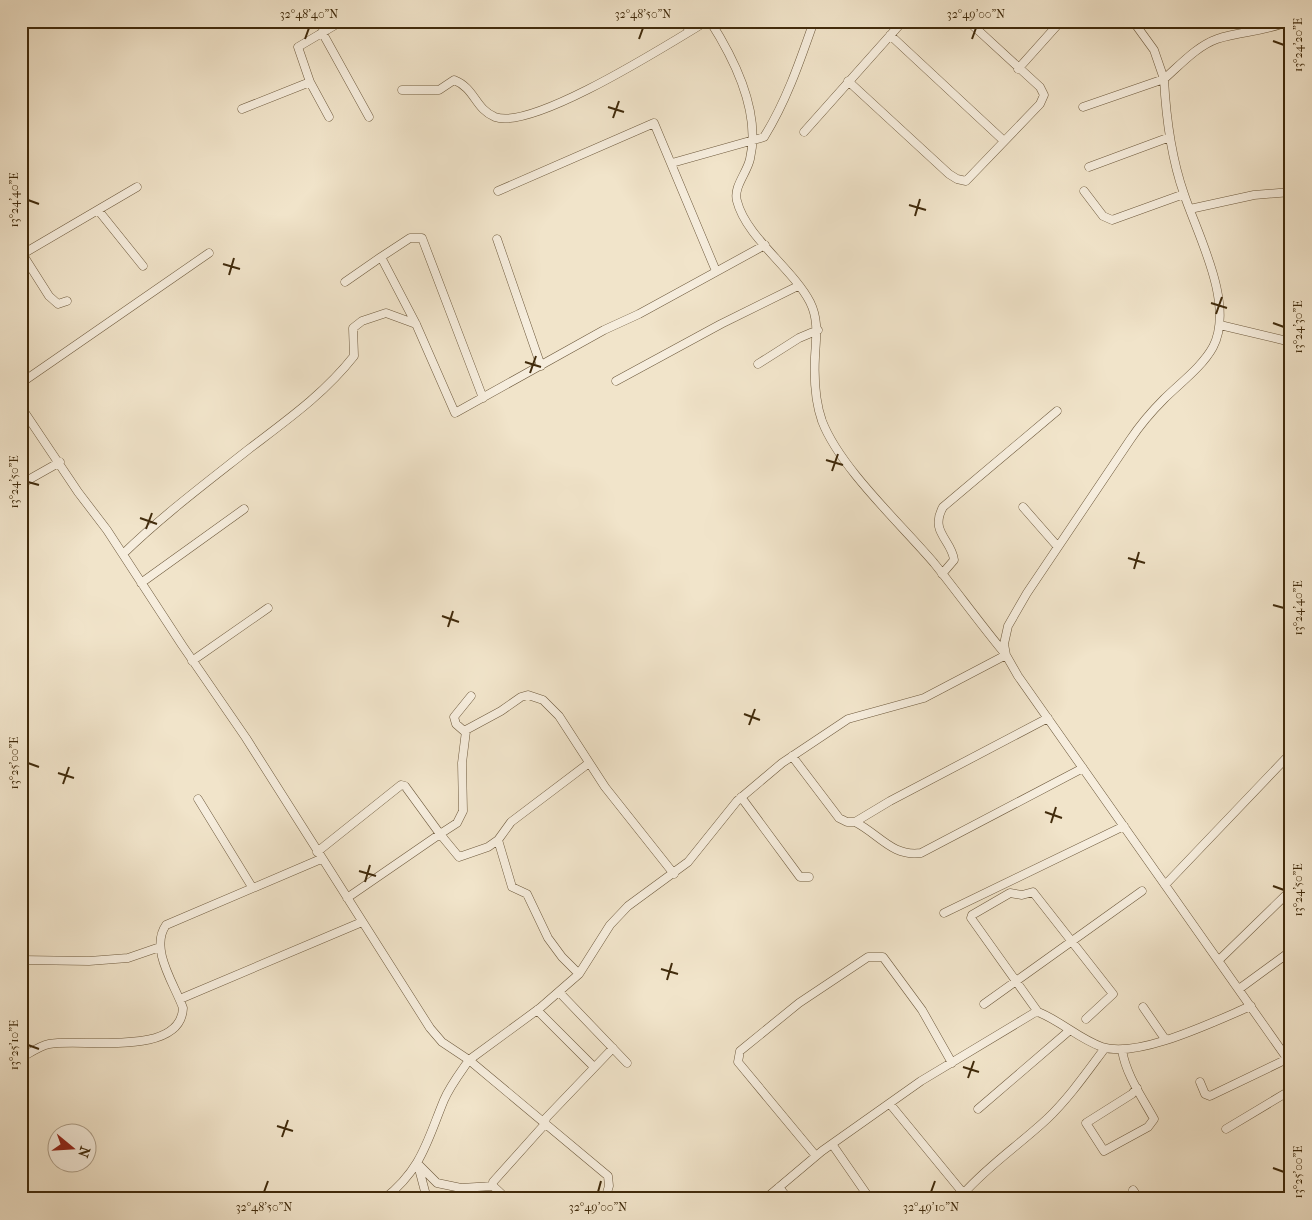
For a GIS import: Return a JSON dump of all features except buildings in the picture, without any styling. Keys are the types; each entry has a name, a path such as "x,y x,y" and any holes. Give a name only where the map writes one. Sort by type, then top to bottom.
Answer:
{"street":[{"path":"329,117 310,82 298,47 342,21"},
{"path":"682,21 690,31"},
{"path":"402,90 439,90 454,80 464,84 488,113 495,117 510,119 539,110 612,79 708,21 736,66 746,100 754,139 750,161 737,191 736,200 752,229 810,302 815,314 818,330 815,384 822,421 847,462 942,574 1006,655 1289,1062 1210,1096 1205,1094 1200,1082"},
{"path":"672,164 754,139 764,138 797,69 814,21"},
{"path":"804,132 903,21"},
{"path":"848,81 956,180 966,181 1040,104 1044,95 1040,87 1018,69 968,21"},
{"path":"1018,69 1061,21"},
{"path":"1006,655 1004,644 1008,626 1058,547 1147,417 1208,355 1220,325 1218,299 1211,269 1184,194 1170,137 1164,79 1154,50 1133,21"},
{"path":"1083,107 1164,79 1208,43 1218,39 1264,31 1289,21"},
{"path":"322,32 369,117"},
{"path":"890,35 1004,141"},
{"path":"242,109 310,82"},
{"path":"498,191 654,123 716,272"},
{"path":"1089,166 1170,137"},
{"path":"66,300 58,304 49,296 22,255 137,187"},
{"path":"1084,191 1104,216 1112,220 1184,194"},
{"path":"1190,209 1254,195 1291,192"},
{"path":"98,210 143,266"},
{"path":"345,282 410,238 422,238 483,398"},
{"path":"498,239 541,366"},
{"path":"381,257 416,324 455,413 765,245"},
{"path":"21,383 209,253"},
{"path":"616,381 721,324 798,286"},
{"path":"123,554 149,528 316,398 354,356 351,332 355,326 386,312 416,324"},
{"path":"1220,325 1291,342"},
{"path":"758,364 800,338 818,330"},
{"path":"21,407 123,554 192,661 246,738 434,1033 442,1042 469,1060 608,1176 609,1186 605,1199"},
{"path":"942,574 954,560 939,528 943,507 1057,411"},
{"path":"21,484 60,462"},
{"path":"1023,507 1058,547"},
{"path":"141,583 244,508"},
{"path":"192,661 268,608"},
{"path":"384,1199 398,1187 417,1163 437,1123 444,1100 469,1060 538,1010 579,974 610,926 628,906 688,862 741,797 792,756 848,719 924,698 1006,655"},
{"path":"466,731 456,724 454,717 471,696"},
{"path":"466,731 521,697 536,697 547,703 559,716 589,763 632,822 674,874"},
{"path":"792,756 839,818 847,822 855,822 890,801 1048,718"},
{"path":"347,898 457,823 463,812 462,763 466,731"},
{"path":"1165,885 1291,753"},
{"path":"21,1058 46,1044 65,1042 134,1043 168,1033 175,1029 182,1016 183,1008 160,947 161,932 166,925 319,855 401,785 405,786 459,857 488,847 498,840 511,822 589,763"},
{"path":"855,822 889,848 903,852 921,853 1083,768"},
{"path":"741,797 800,877 809,877"},
{"path":"198,799 252,887"},
{"path":"944,913 1124,826"},
{"path":"498,840 512,886 528,894 548,938 562,957 579,974"},
{"path":"1219,960 1291,890"},
{"path":"1086,1019 1113,994 1033,892 1022,895 1010,892 972,915 972,921 1038,1012 1049,1016 1070,1030 1105,1048 1122,1050 1145,1046 1250,1006"},
{"path":"984,1004 1142,892"},
{"path":"180,999 362,922"},
{"path":"21,960 89,961 128,958 160,947"},
{"path":"1239,989 1291,951"},
{"path":"816,1156 738,1062 737,1057 740,1051 807,998 868,956 883,957 922,1010 952,1063"},
{"path":"559,992 627,1063"},
{"path":"1143,1007 1165,1039"},
{"path":"538,1010 594,1068"},
{"path":"765,1199 816,1156 890,1104 1022,1019 1038,1012"},
{"path":"978,1109 1070,1030"},
{"path":"493,1186 493,1182 545,1124 546,1118 613,1048"},
{"path":"890,1104 966,1196 980,1176 1047,1119 1105,1048"},
{"path":"1122,1050 1126,1067 1154,1119 1153,1122 1104,1151 1086,1124 1132,1094 1137,1088"},
{"path":"1226,1128 1291,1090"},
{"path":"832,1144 870,1199"},
{"path":"417,1163 437,1184 461,1188 493,1186 507,1199"},
{"path":"417,1163 427,1199"},
{"path":"779,1187 788,1199"},
{"path":"1133,1190 1139,1199"}]}
